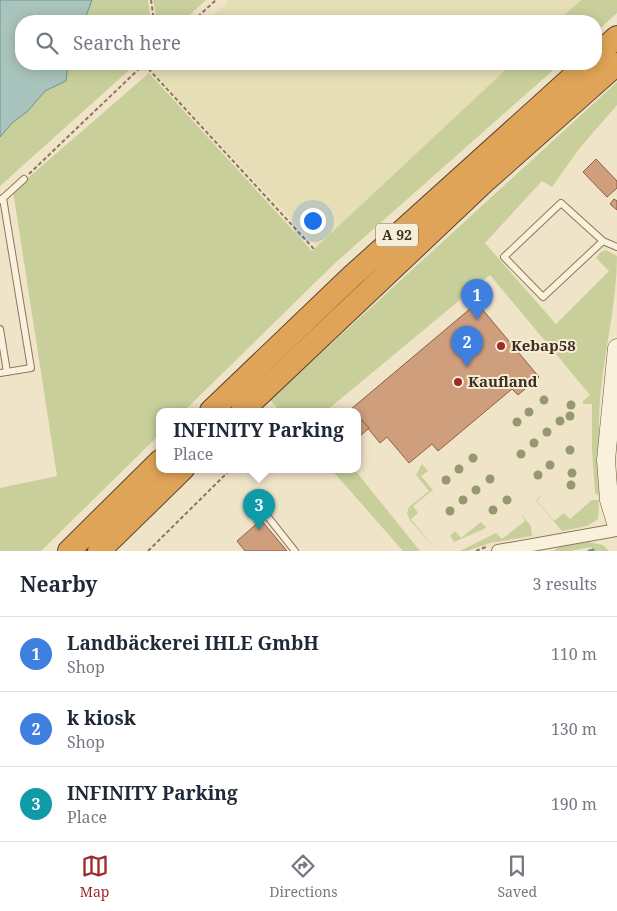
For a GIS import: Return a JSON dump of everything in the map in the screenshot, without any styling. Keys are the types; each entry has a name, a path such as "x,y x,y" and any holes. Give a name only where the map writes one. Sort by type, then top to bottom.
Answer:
{"highway":[{"path":"602,51 617,37"},
{"name":"A 92","path":"245,408 484,182 617,64"},
{"name":"A 92","path":"215,408 358,271 580,70"},
{"path":"69,551 156,466"},
{"path":"99,551 179,473"}],"main road":[{"path":"617,348 606,475 608,500 617,526"},
{"path":"610,434 617,468"}],"street":[{"path":"498,551 617,530"}],"lane":[{"path":"0,329 4,373 31,368 2,199 24,179"},
{"path":"603,241 543,297 504,257 561,203 603,241 617,247"},
{"path":"260,507 295,551"}],"path":[{"path":"151,0 153,15"},
{"path":"199,15 216,0"},
{"path":"24,179 138,70"},
{"path":"150,70 314,249"},
{"path":"148,551 228,473"}],"shaded area":[{"path":"227,0 581,0 565,15 214,15 228,2"},
{"path":"153,70 506,70 317,247 152,71"}],"green space":[{"path":"92,0 148,0 150,15 86,15"},
{"path":"153,0 206,0 190,15 156,15"},
{"path":"581,0 617,0 617,13 602,27 602,15 565,15"},
{"path":"67,70 129,70 0,186 0,137 12,123 28,111 45,91 65,81"},
{"path":"506,70 553,70 334,264 187,408 156,408 156,438 41,551 0,551 0,488 57,476 13,191 149,73 312,251"},
{"path":"617,82 617,105 579,149 552,187 542,181 485,243 556,324 609,271 596,258 601,252 606,250 617,256 617,272 603,371 599,416 603,498 595,493 592,450 592,404 583,404 583,401 590,395 490,275 330,408 277,408 270,400"},
{"path":"422,464 428,471 421,476 433,490 413,506 418,513 411,519 437,551 410,520 407,513 409,507 429,491 416,475"},
{"path":"335,473 357,473 420,551 403,551"},
{"path":"543,494 537,501 554,521 564,513 570,519 592,500 599,500 598,519 587,526 562,531 537,502 536,500"},
{"path":"520,513 531,526 532,536 490,543 467,551 460,551 496,533 502,539 525,521"},
{"path":"481,522 486,527 484,529 454,542 450,536 455,531 461,538"},
{"path":"588,542 603,545 609,551 593,551 591,547 570,551 553,551 559,547"}],"water":[{"path":"0,0 92,0 86,15 15,15 15,70 67,70 66,81 45,91 28,111 12,123 0,137"}],"building":[{"path":"596,159 617,181 617,188 607,197 583,172"},
{"path":"614,199 617,201 617,210 610,204"},
{"name":"Kaufland","path":"477,303 539,377 518,395 512,389 438,451 432,444 409,463 387,437 380,443 361,420 361,408 352,408"},
{"path":"361,419 369,428 361,435"},
{"path":"261,520 287,551 245,551 237,541"}],"waterway":[{"path":"589,551 593,550"}],"place":[{"name":"Landbäckerei IHLE GmbH","path":"477,320"},
{"name":"Kebap58","path":"501,346"},
{"name":"k kiosk","path":"467,367"},
{"name":"Kaufland","path":"458,382"},
{"name":"INFINITY Parking","path":"259,530"}]}
